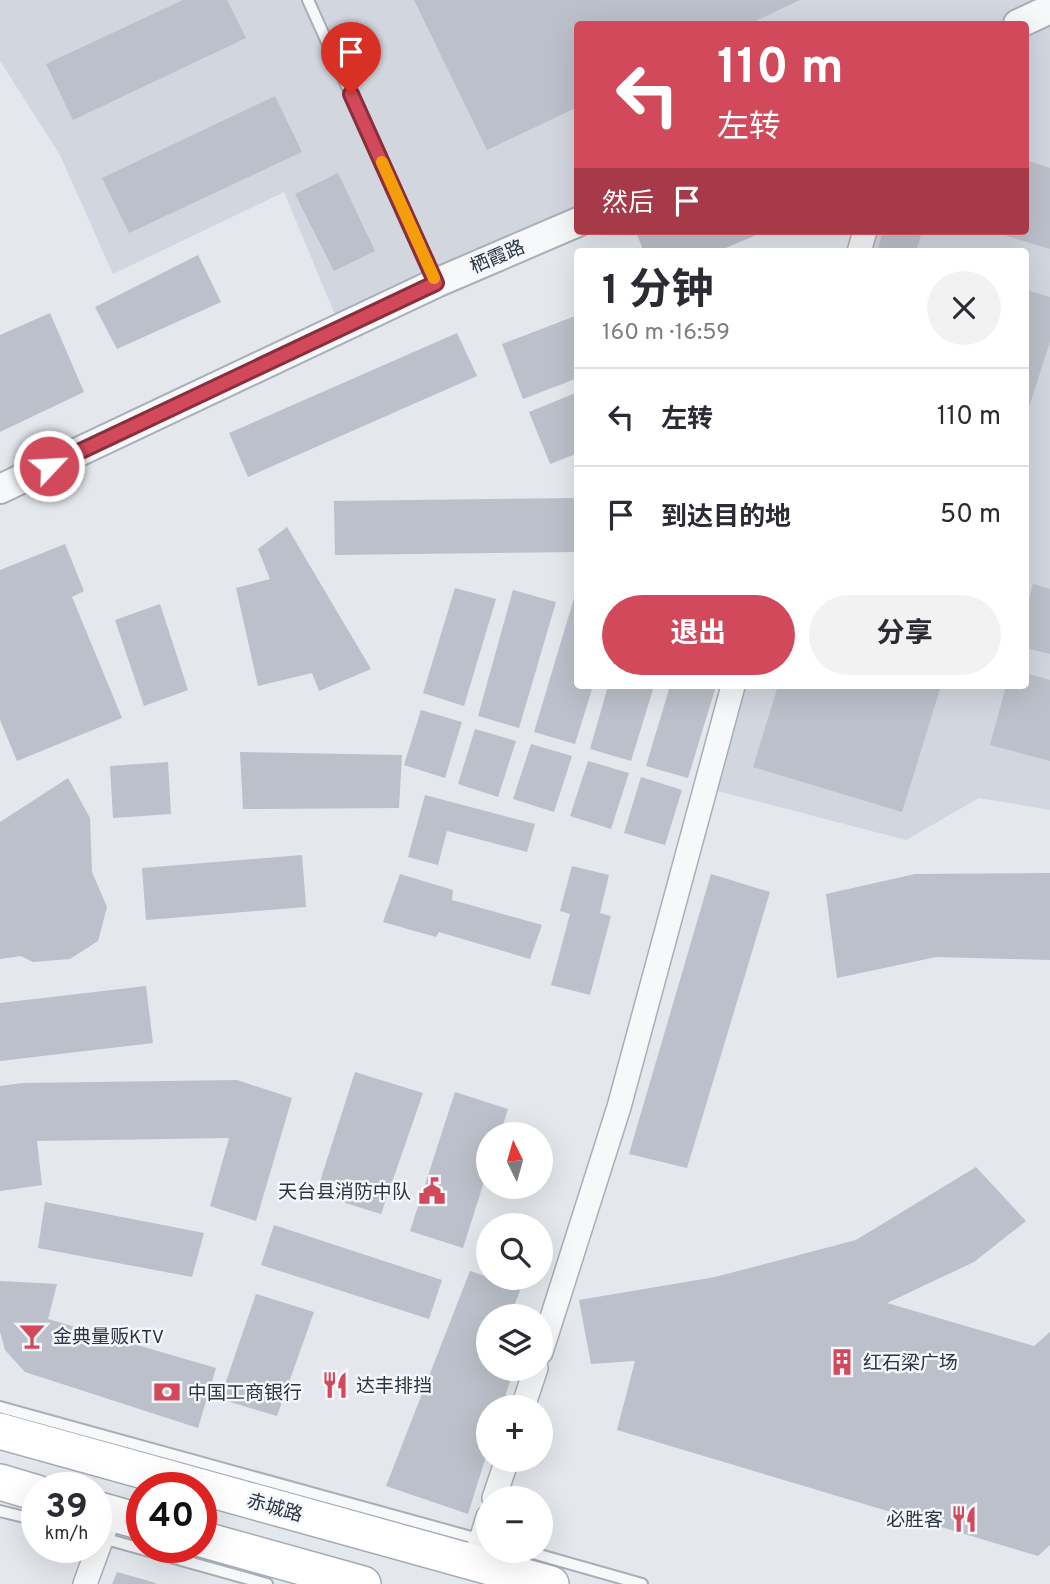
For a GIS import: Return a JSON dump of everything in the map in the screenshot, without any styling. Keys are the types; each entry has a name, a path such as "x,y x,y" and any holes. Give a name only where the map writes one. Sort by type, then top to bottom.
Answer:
{"main road":[{"name":"赤城路","path":"0,1432 476,1547"},
{"path":"0,1482 21,1488"},
{"path":"217,1543 363,1584"},
{"name":"赤城路","path":"510,1563 551,1584"}],"street":[{"path":"1024,21 1050,9"},
{"name":"栖霞路","path":"0,489 436,283 574,224"},
{"path":"553,1314 619,1107 732,689"},
{"path":"85,1584 94,1563"}],"lane":[{"path":"308,0 436,283"},
{"path":"0,1407 476,1547"},
{"path":"0,1511 21,1516"},
{"path":"112,1525 267,1584"},
{"path":"553,1559 642,1584"}],"shaded area":[{"path":"0,0 1050,0 1050,810 979,798 906,840 706,788 734,689 1029,689 1029,248 863,248 867,235 1029,235 1029,21 574,21 574,223 341,329 284,192 113,274 60,155 0,61"}],"building":[{"path":"183,0 227,0 246,38 73,120 46,64"},
{"path":"414,0 800,0 755,21 574,21 574,109 487,150"},
{"path":"275,96 302,152 129,233 102,178"},
{"path":"1029,161 1050,168 1050,249 1004,235 1029,235"},
{"path":"338,173 375,251 334,271 295,194"},
{"path":"637,235 756,235 726,248 642,248"},
{"path":"882,235 921,235 917,248 878,248"},
{"path":"198,255 221,302 117,349 95,307"},
{"path":"1029,291 1050,297 1050,342 1029,407"},
{"path":"50,313 84,392 0,432 0,335"},
{"path":"574,317 574,380 523,399 502,344"},
{"path":"457,333 477,376 248,477 229,433"},
{"path":"574,394 574,455 550,464 529,412"},
{"path":"574,498 574,552 335,555 334,501"},
{"path":"287,527 371,669 319,691 312,673 258,686 236,588 270,579 258,549"},
{"path":"65,544 84,591 72,597 122,718 17,761 0,720 0,570"},
{"path":"1033,584 1050,589 1050,654 1029,649 1029,599"},
{"path":"455,588 496,599 464,706 423,693"},
{"path":"513,590 556,602 519,728 478,716"},
{"path":"574,598 574,689 592,689 575,744 534,732"},
{"path":"160,604 188,690 144,706 115,620"},
{"path":"1029,674 1050,680 1050,761 990,745 1005,689 1029,689"},
{"path":"607,689 653,689 631,761 590,749"},
{"path":"669,689 715,689 688,778 646,766"},
{"path":"777,689 940,689 902,812 753,767"},
{"path":"421,710 462,722 445,778 404,765"},
{"path":"475,729 516,741 498,797 458,784"},
{"path":"531,744 572,756 554,812 513,799"},
{"path":"240,752 402,755 399,808 243,809"},
{"path":"588,761 629,773 611,829 570,816"},
{"path":"168,762 171,814 113,818 110,766"},
{"path":"641,777 682,790 665,845 624,833"},
{"path":"68,778 90,818 92,872 107,907 98,941 70,959 33,962 21,956 0,959 0,822"},
{"path":"425,795 535,824 527,852 447,831 438,865 408,857"},
{"path":"302,855 306,907 146,920 142,868"},
{"path":"572,866 609,875 600,913 611,916 590,995 551,985 570,914 560,911"},
{"path":"1050,873 1050,960 936,957 837,978 826,894 915,874"},
{"path":"400,874 453,890 452,900 542,925 530,959 439,932 436,937 383,922"},
{"path":"711,874 770,892 687,1168 629,1154"},
{"path":"146,986 153,1043 0,1061 0,1003"},
{"path":"355,1072 423,1093 381,1214 316,1194"},
{"path":"237,1080 292,1098 256,1221 210,1206 229,1138 37,1141 42,1185 0,1191 0,1086 23,1083"},
{"path":"455,1092 508,1109 504,1122 476,1122 476,1199 479,1199 463,1248 410,1231"},
{"name":"红石梁广场","path":"976,1167 1026,1221 974,1262 887,1303 1034,1346 1050,1332 1050,1545 1038,1556 617,1430 635,1361 591,1364 579,1300 715,1277 856,1240"},
{"path":"45,1202 204,1233 192,1277 38,1248"},
{"path":"274,1225 442,1280 429,1319 261,1265"},
{"path":"470,1271 476,1273 476,1290 520,1290 515,1304 476,1304 476,1381 510,1381 506,1395 476,1395 476,1472 481,1472 468,1514 386,1486"},
{"path":"0,1281 57,1284 48,1319 216,1368 198,1428 25,1372 5,1350 0,1332"},
{"path":"256,1294 314,1312 277,1416 220,1399"},
{"path":"117,1572 156,1583 156,1584 112,1584"}],"slow traffic":[{"path":"382,162 434,278"}],"place":[{"name":"天台县消防中队","path":"432,1191"},
{"name":"金典量贩KTV","path":"32,1336"},
{"name":"红石梁广场","path":"842,1362"},
{"name":"达丰排挡","path":"335,1385"},
{"name":"中国工商银行","path":"167,1392"},
{"name":"必胜客","path":"964,1519"}],"route":[{"path":"49,466 436,283 351,94"}]}
